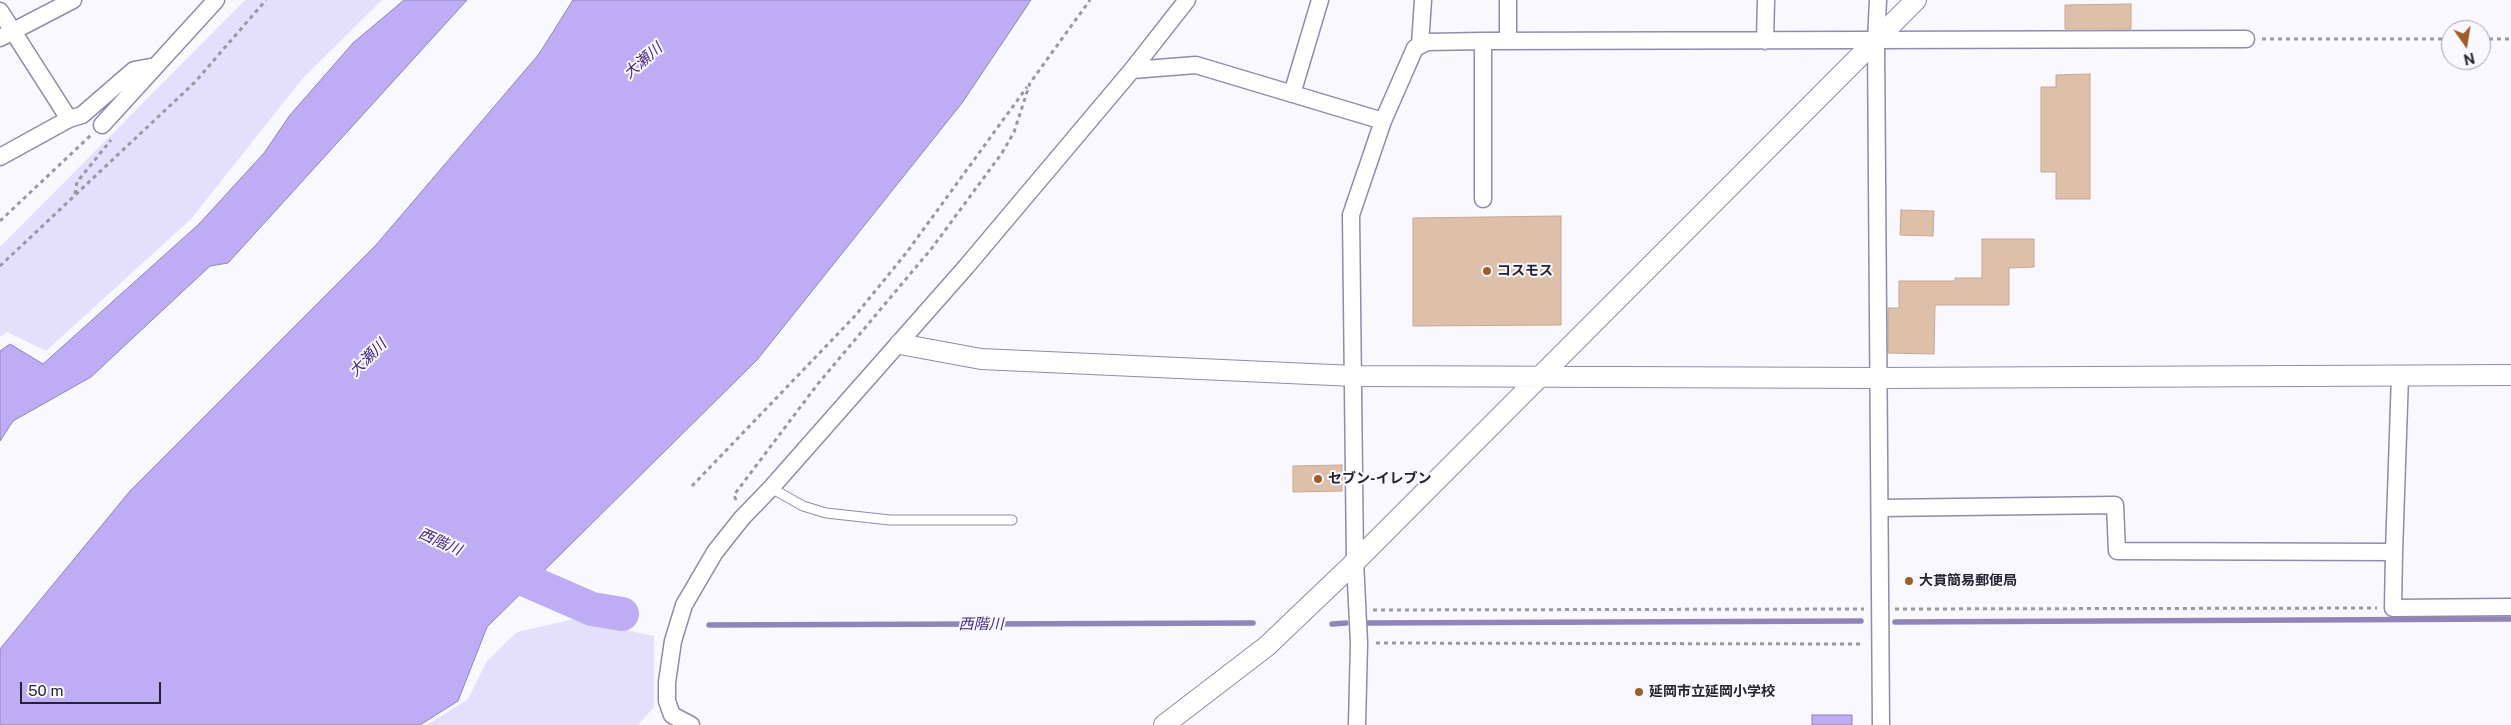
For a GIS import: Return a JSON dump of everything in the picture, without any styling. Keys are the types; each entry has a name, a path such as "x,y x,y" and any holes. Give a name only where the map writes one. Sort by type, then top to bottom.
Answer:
{"street":[{"path":"6,35 73,0"},
{"path":"102,125 216,0"},
{"path":"691,725 672,714 667,701 667,682 673,641 684,605 701,573 742,518 900,344 1132,70 1186,0"},
{"path":"1292,94 1320,0"},
{"path":"1420,45 1423,0"},
{"path":"1508,0 1508,41"},
{"path":"1765,41 1766,0"},
{"path":"1878,0 1876,41 1881,725"},
{"path":"1164,725 1268,646 1355,562 1916,0"},
{"path":"0,11 6,35 69,118"},
{"path":"1357,725 1359,643 1355,562 1351,215 1383,121 1415,48 1427,42 1483,41 2246,39"},
{"path":"1483,41 1483,199"},
{"path":"1132,70 1196,65 1383,121"},
{"path":"0,157 69,118 82,115 134,70 156,66"},
{"path":"900,344 981,359 1354,376 1879,378 2511,375"},
{"path":"2400,376 2393,608 2511,608"},
{"path":"1880,508 2115,505 2117,551 2394,552"}],"lane":[{"path":"770,488 803,506 826,513 890,520 1012,520"}],"path":[{"path":"0,266 195,82 266,0"},
{"path":"692,486 854,317 907,252 1090,0"},
{"path":"2246,39 2441,39"},
{"path":"2491,39 2511,39"},
{"path":"742,518 734,495 817,385 932,248 1002,152 1014,132 1030,83"},
{"path":"0,221 102,125"},
{"path":"1359,643 1880,644"}],"shaded area":[{"path":"245,0 382,0 303,78 191,219 46,351 7,332 0,337 0,247"},
{"path":"574,619 654,636 654,707 638,725 427,725 468,699 487,661 517,632"}],"water":[{"path":"404,0 467,0 228,263 210,266 91,377 13,421 0,441 0,351 10,344 43,364 199,224 264,153 290,115 353,43"},
{"name":"大瀬川","path":"573,0 1031,0 962,103 757,360 487,627 458,701 420,725 0,725 0,649 130,491 376,245 539,54"},
{"path":"1812,715 1852,715 1852,725 1812,725"}],"building":[{"path":"2131,4 2131,29 2065,29 2065,5"},
{"path":"2090,74 2090,199 2056,199 2056,172 2041,172 2041,87 2056,87 2056,75"},
{"path":"1901,210 1934,211 1933,236 1900,235"},
{"name":"コスモス","path":"1561,216 1561,325 1413,326 1413,218"},
{"path":"1982,239 2034,239 2034,267 2009,268 2009,305 1935,305 1934,354 1888,353 1888,308 1899,308 1899,281 1955,281 1955,278 1982,278"},
{"name":"セブン-イレブン","path":"1342,465 1342,491 1293,492 1293,466"}],"waterway":[{"name":"西階川","path":"491,565 592,609 622,614"},
{"path":"1895,622 2511,619"},
{"path":"1363,623 1861,621"},
{"name":"西階川","path":"709,625 1253,623"},
{"path":"1332,624 1346,623"}],"place":[{"name":"コスモス","path":"1487,271"},
{"name":"セブン-イレブン","path":"1318,479"},
{"name":"大貫簡易郵便局","path":"1909,581"},
{"name":"延岡市立延岡小学校","path":"1639,692"}]}
